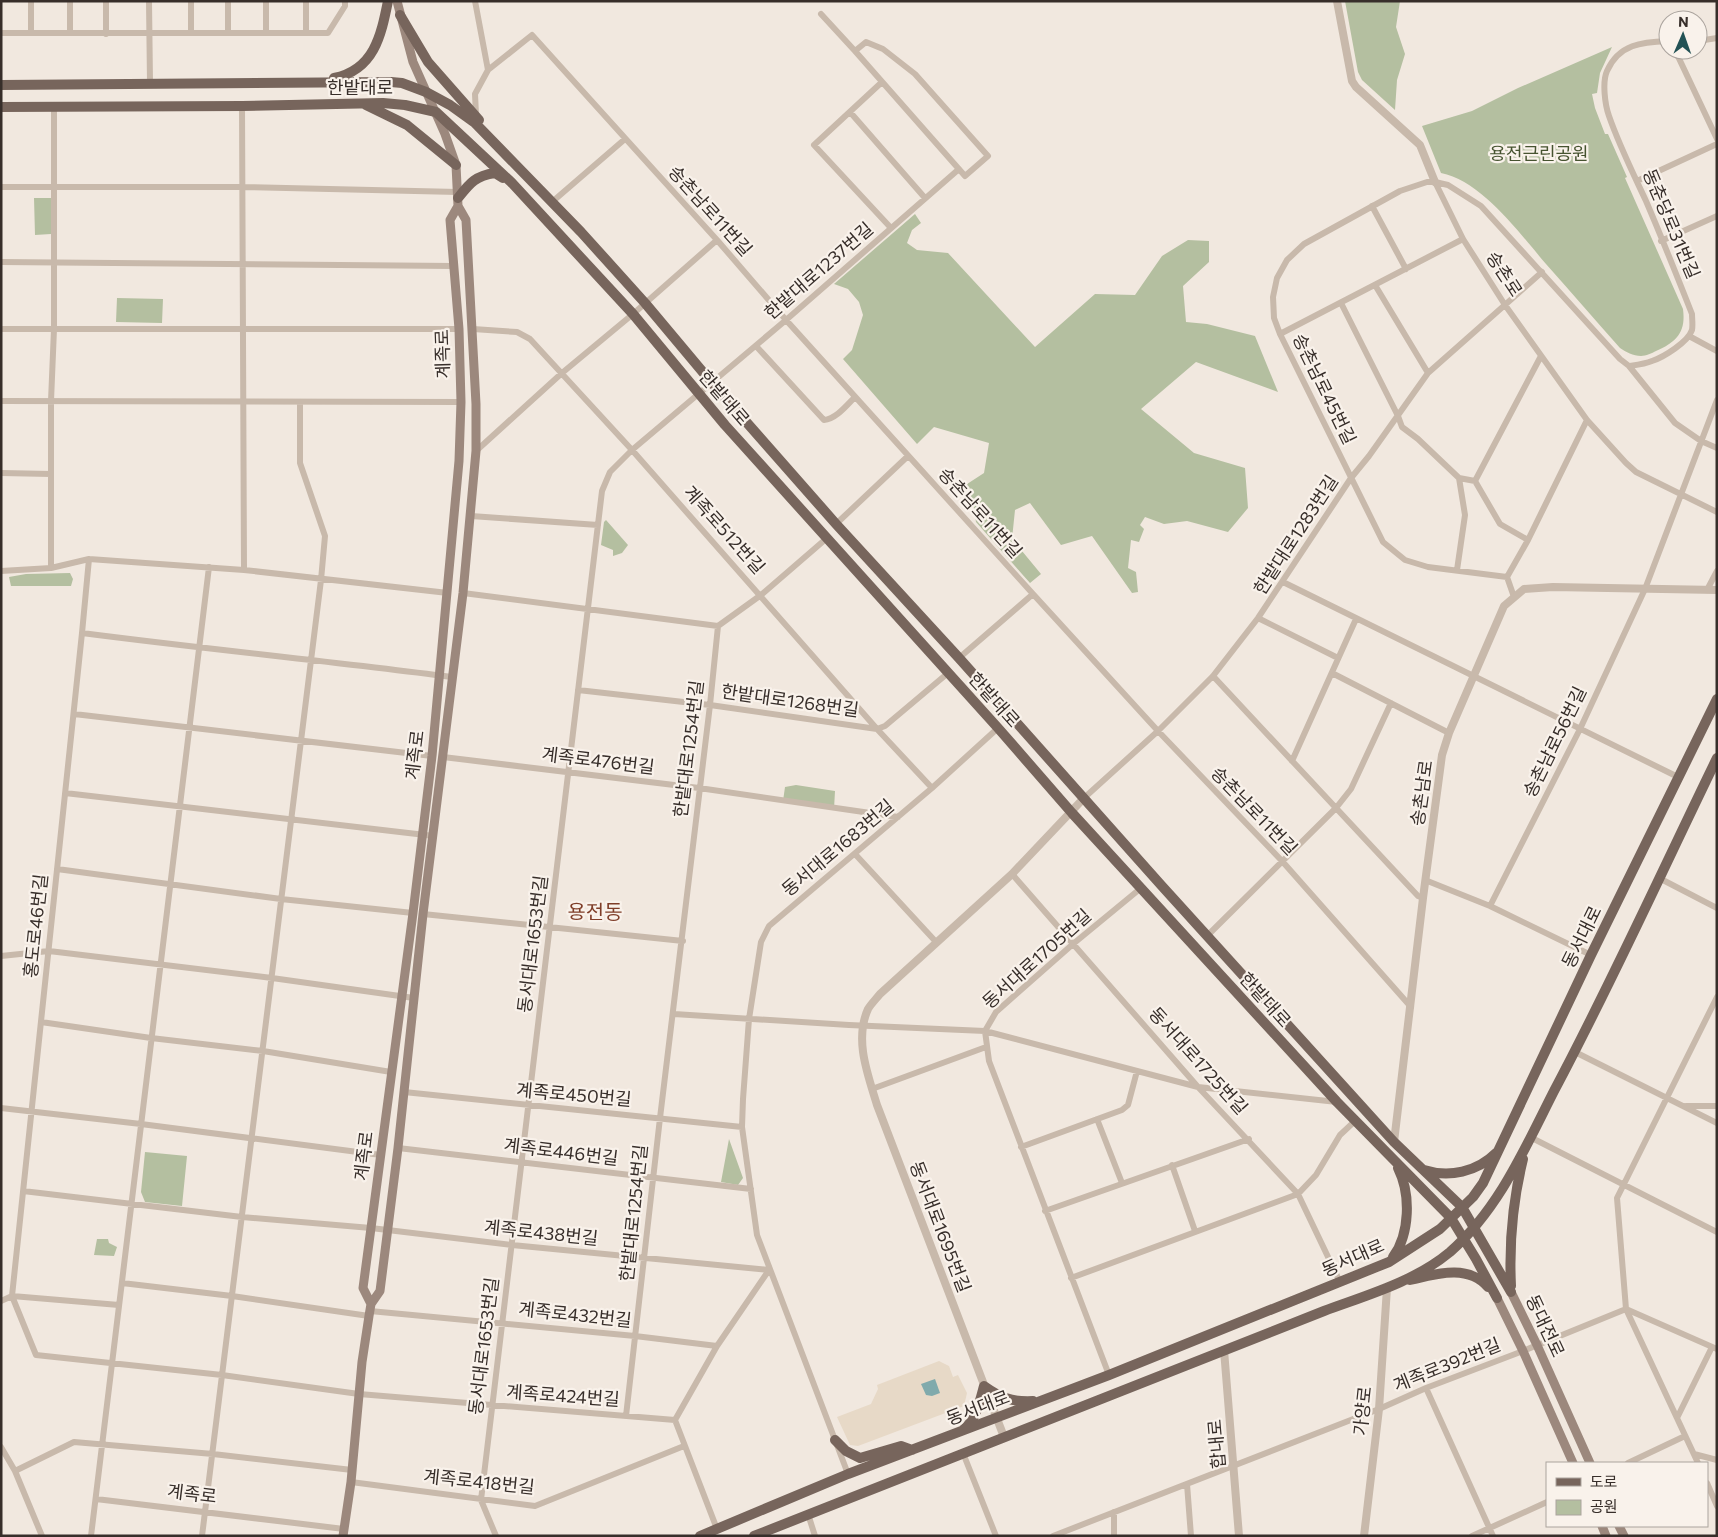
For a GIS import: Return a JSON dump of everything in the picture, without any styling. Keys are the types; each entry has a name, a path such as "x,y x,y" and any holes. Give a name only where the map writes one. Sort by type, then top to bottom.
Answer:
{"main road":[{"path":"292,82 325,80 343,76 359,68 374,49 383,30 388,1"},
{"name":"계족로","path":"343,1532 351,1482 359,1394 370,1310 380,1291 398,1148 423,914 463,594 476,451 473,329 466,220 458,199 456,165 436,112 413,62 397,1"},
{"path":"400,15 428,62 493,135 498,147"},
{"name":"한밭대로","path":"1,85 391,82 415,87 426,92 475,122 646,303 712,383 836,524 1394,1142 1462,1207"},
{"name":"한밭대로","path":"1,107 393,103 436,112 511,182 633,314 698,395 998,728 1072,813 1337,1102 1451,1218"},
{"path":"363,104 407,125 456,165"},
{"path":"458,199 471,182 481,175 495,173 511,182"},
{"name":"계족로","path":"370,1310 363,1288 432,756 459,461 461,402 459,328 450,220 458,199"},
{"name":"동서대로","path":"700,1536 848,1474 1109,1375 1389,1262 1435,1233 1478,1191 1591,955 1717,700"},
{"name":"동서대로","path":"754,1536 1004,1436 1402,1282 1444,1256 1474,1227 1496,1201 1575,1052 1717,758"},
{"path":"1511,1292 1510,1252 1518,1187 1528,1142"},
{"path":"1423,1170 1446,1173 1467,1171 1487,1160 1501,1146"},
{"path":"1389,1262 1401,1244 1406,1218 1404,1185 1394,1162"},
{"name":"동대전로","path":"1462,1207 1511,1292 1538,1346 1590,1462"},
{"name":"동대전로","path":"1451,1218 1497,1298 1573,1462"},
{"path":"1402,1282 1450,1273 1469,1274 1481,1280 1497,1298"},
{"path":"960,1432 967,1427 978,1408 984,1386 1006,1399 1017,1402 1042,1401"},
{"path":"835,1440 846,1451 860,1458 902,1446 912,1450"}],"street":[{"path":"31,1 31,34"},
{"path":"70,1 70,34"},
{"path":"106,1 106,34"},
{"path":"149,1 150,83"},
{"path":"191,1 191,34"},
{"path":"228,1 228,33"},
{"path":"266,1 266,33"},
{"path":"306,1 306,33"},
{"path":"1,34 328,33 346,6 345,1"},
{"path":"475,1 488,70 476,94 476,116"},
{"name":"송촌로","path":"1336,1 1352,81 1420,146 1463,239 1505,304 1587,420 1636,472 1717,512"},
{"path":"822,14 965,176 988,156 915,74 883,49 866,42 855,51"},
{"name":"송촌남로11번길","path":"488,70 532,35 718,240 786,320 908,456 1158,731 1282,861 1411,1008"},
{"name":"동춘당로31번길","path":"1658,42 1640,43 1627,47 1606,72 1604,94 1608,115 1692,314 1692,329 1689,336"},
{"path":"1680,60 1717,139"},
{"path":"882,82 814,144 891,228"},
{"path":"242,106 244,570"},
{"path":"51,568 54,107"},
{"path":"850,112 925,198"},
{"path":"552,202 625,139"},
{"path":"1637,181 1717,144"},
{"name":"한밭대로1237번길","path":"698,395 959,169"},
{"name":"송촌남로45번길","path":"1435,182 1427,182 1400,191 1304,244 1287,260 1277,278 1273,297 1274,318 1280,334 1384,542 1405,560 1428,567 1508,577"},
{"path":"1435,182 1448,185 1481,206 1620,359 1629,366 1675,423 1701,441 1717,448"},
{"path":"1,187 242,188 458,199"},
{"path":"1372,206 1406,269"},
{"path":"1661,241 1717,216"},
{"path":"1280,334 1463,239"},
{"path":"476,451 562,373 718,240"},
{"path":"1,262 454,266"},
{"name":"한밭대로1283번길","path":"1084,798 1158,731 1213,676 1284,582 1351,478 1428,374 1542,272"},
{"path":"1375,284 1428,374"},
{"path":"1341,303 1402,427 1418,439 1459,478 1475,481 1500,524 1528,540"},
{"path":"1,329 459,328"},
{"name":"계족로512번길","path":"473,329 517,332 530,339 632,450 877,729 932,788"},
{"path":"1629,366 1652,362 1684,342 1689,336 1717,351"},
{"path":"756,346 824,420 828,420 855,397"},
{"path":"1475,481 1541,356"},
{"name":"동서대로1653번길","path":"496,1536 481,1500 602,491 610,472 632,450 698,395"},
{"path":"1,400 461,402"},
{"path":"1645,589 1717,400"},
{"path":"202,1536 325,536 300,463 300,402"},
{"path":"1587,420 1508,577 1514,597 1524,589 1553,587 1717,590"},
{"path":"836,524 908,456"},
{"path":"1,473 51,474"},
{"path":"1458,570 1465,515 1459,478"},
{"path":"470,516 598,525"},
{"path":"463,594 718,626 761,595 827,538"},
{"path":"1,571 51,568 89,559 244,570 321,580 448,592"},
{"name":"홍도로46번길","path":"12,1296 89,559"},
{"path":"91,1536 209,567"},
{"path":"1707,590 1717,571"},
{"path":"1284,582 1678,777"},
{"name":"송촌남로56번길","path":"1490,906 1580,729 1645,589"},
{"path":"959,658 1033,594"},
{"name":"송촌남로","path":"1394,1142 1442,755 1449,733 1504,606 1514,597"},
{"name":"한밭대로1283번길","path":"1258,618 1338,658"},
{"path":"1292,761 1356,619"},
{"name":"한밭대로1254번길","path":"626,1416 660,1118 683,941 718,626"},
{"path":"82,633 452,677"},
{"name":"한밭대로1268번길","path":"578,690 710,705 877,729 886,726 948,673"},
{"path":"1332,673 1449,733"},
{"path":"1213,676 1418,896 1423,898"},
{"path":"1207,936 1336,808 1351,789 1391,703"},
{"path":"74,714 432,756"},
{"name":"동서대로1683번길","path":"848,1474 757,1235 742,1127 749,1019 761,942 768,926 932,788 998,728"},
{"name":"계족로476번길","path":"443,757 700,788 898,817"},
{"path":"66,793 434,836"},
{"name":"동서대로1695번길","path":"1004,1436 872,1089 862,1052 862,1026 869,1008 880,994 1012,874 1072,813 1084,798"},
{"path":"855,854 938,943"},
{"path":"58,869 281,899 413,913"},
{"name":"동서대로1725번길","path":"1012,874 1198,1087 1249,1139 1298,1194 1340,1282"},
{"path":"1658,878 1717,908"},
{"path":"1425,880 1490,906 1591,955"},
{"name":"동서대로1705번길","path":"1141,888 996,1012 985,1031 1198,1087"},
{"path":"423,914 683,941"},
{"path":"1,956 49,951 272,978 414,998"},
{"path":"1698,1462 1626,1308 1617,1198 1714,1010 1717,997"},
{"path":"674,1014 862,1026 985,1031 989,1062 1070,1278 1109,1375"},
{"path":"41,1022 151,1038 263,1051 391,1072"},
{"path":"872,1089 986,1047"},
{"path":"1575,1052 1717,1123"},
{"path":"1021,1146 1122,1110 1128,1105 1138,1071"},
{"path":"1198,1087 1337,1102"},
{"name":"계족로450번길","path":"404,1092 742,1127"},
{"path":"1682,1106 1717,1106"},
{"path":"1,1108 381,1155"},
{"path":"1097,1119 1122,1183"},
{"path":"1070,1278 1298,1194 1316,1175 1340,1135 1355,1121"},
{"path":"1045,1211 1249,1139"},
{"path":"1528,1142 1624,1185 1717,1232"},
{"name":"계족로446번길","path":"398,1148 751,1188"},
{"path":"1172,1165 1195,1231"},
{"name":"계족로438번길","path":"23,1191 242,1217 370,1228 512,1245 769,1270"},
{"path":"716,1529 675,1420 717,1346 769,1270"},
{"name":"계족로432번길","path":"122,1283 717,1346"},
{"name":"가양로","path":"1364,1536 1379,1409 1387,1288"},
{"path":"1,1301 12,1296 119,1305"},
{"name":"계족로424번길","path":"12,1296 36,1355 222,1375 359,1394 675,1420"},
{"path":"1626,1308 1714,1348 1677,1418"},
{"name":"계족로392번길","path":"1053,1536 1379,1409 1426,1388 1538,1346 1626,1308"},
{"name":"합내로","path":"1224,1350 1240,1536"},
{"path":"1426,1388 1493,1536"},
{"path":"1630,1462 1685,1436"},
{"path":"15,1471 74,1442 212,1454 352,1470"},
{"name":"계족로418번길","path":"351,1482 536,1506 684,1446"},
{"path":"1,1447 15,1471 42,1536"},
{"path":"963,1453 996,1536"},
{"path":"1694,1454 1717,1460"},
{"path":"1187,1484 1191,1536"},
{"path":"1708,1485 1717,1506"},
{"name":"계족로","path":"96,1499 205,1512 343,1532"},
{"path":"1472,1536 1546,1502"},
{"path":"1114,1512 1114,1536"},
{"path":"808,1514 815,1536"}],"green space":[{"path":"1345,1 1400,1 1396,27 1405,54 1397,80 1395,110 1362,80 1358,72"},
{"name":"용전근린공원","path":"1612,47 1600,73 1597,93 1592,94 1595,108 1605,134 1608,134 1627,177 1625,178 1683,309 1684,317 1681,330 1675,340 1663,348 1643,356 1632,355 1620,348 1512,224 1485,197 1471,186 1441,173 1422,126 1472,111 1518,88"},
{"path":"34,198 51,198 51,234 35,235"},
{"path":"915,214 921,223 912,230 907,243 917,250 948,253 1035,347 1095,294 1135,295 1162,256 1188,240 1209,241 1209,262 1183,286 1186,322 1207,324 1255,336 1278,392 1196,362 1141,409 1194,453 1245,468 1248,508 1228,532 1187,521 1164,524 1145,517 1140,525 1144,529 1139,542 1131,540 1128,568 1136,572 1138,592 1132,593 1092,536 1061,545 1030,503 1015,510 1012,539 1041,574 1030,583 976,522 973,502 964,486 984,473 989,443 934,427 917,444 843,359 852,350 863,315 859,302 848,289 834,284"},
{"path":"117,298 163,299 162,323 116,322"},
{"path":"606,520 628,545 622,553 613,556 613,550 601,545 604,522"},
{"path":"70,573 73,579 71,586 11,586 9,577 26,574"},
{"path":"796,785 835,791 834,809 783,801 785,787"},
{"path":"729,1139 743,1178 738,1185 721,1182"},
{"path":"145,1152 187,1156 182,1206 145,1202 141,1192"},
{"path":"97,1239 108,1239 109,1243 117,1247 114,1256 94,1255"}],"shaded area":[{"path":"939,1361 949,1366 953,1377 958,1375 967,1393 964,1406 858,1446 850,1445 837,1417 871,1404 878,1389 877,1385"}],"water":[{"path":"935,1379 940,1393 932,1396 926,1395 921,1384"}],"district":[{"name":"용전동","path":"595,912"}]}
